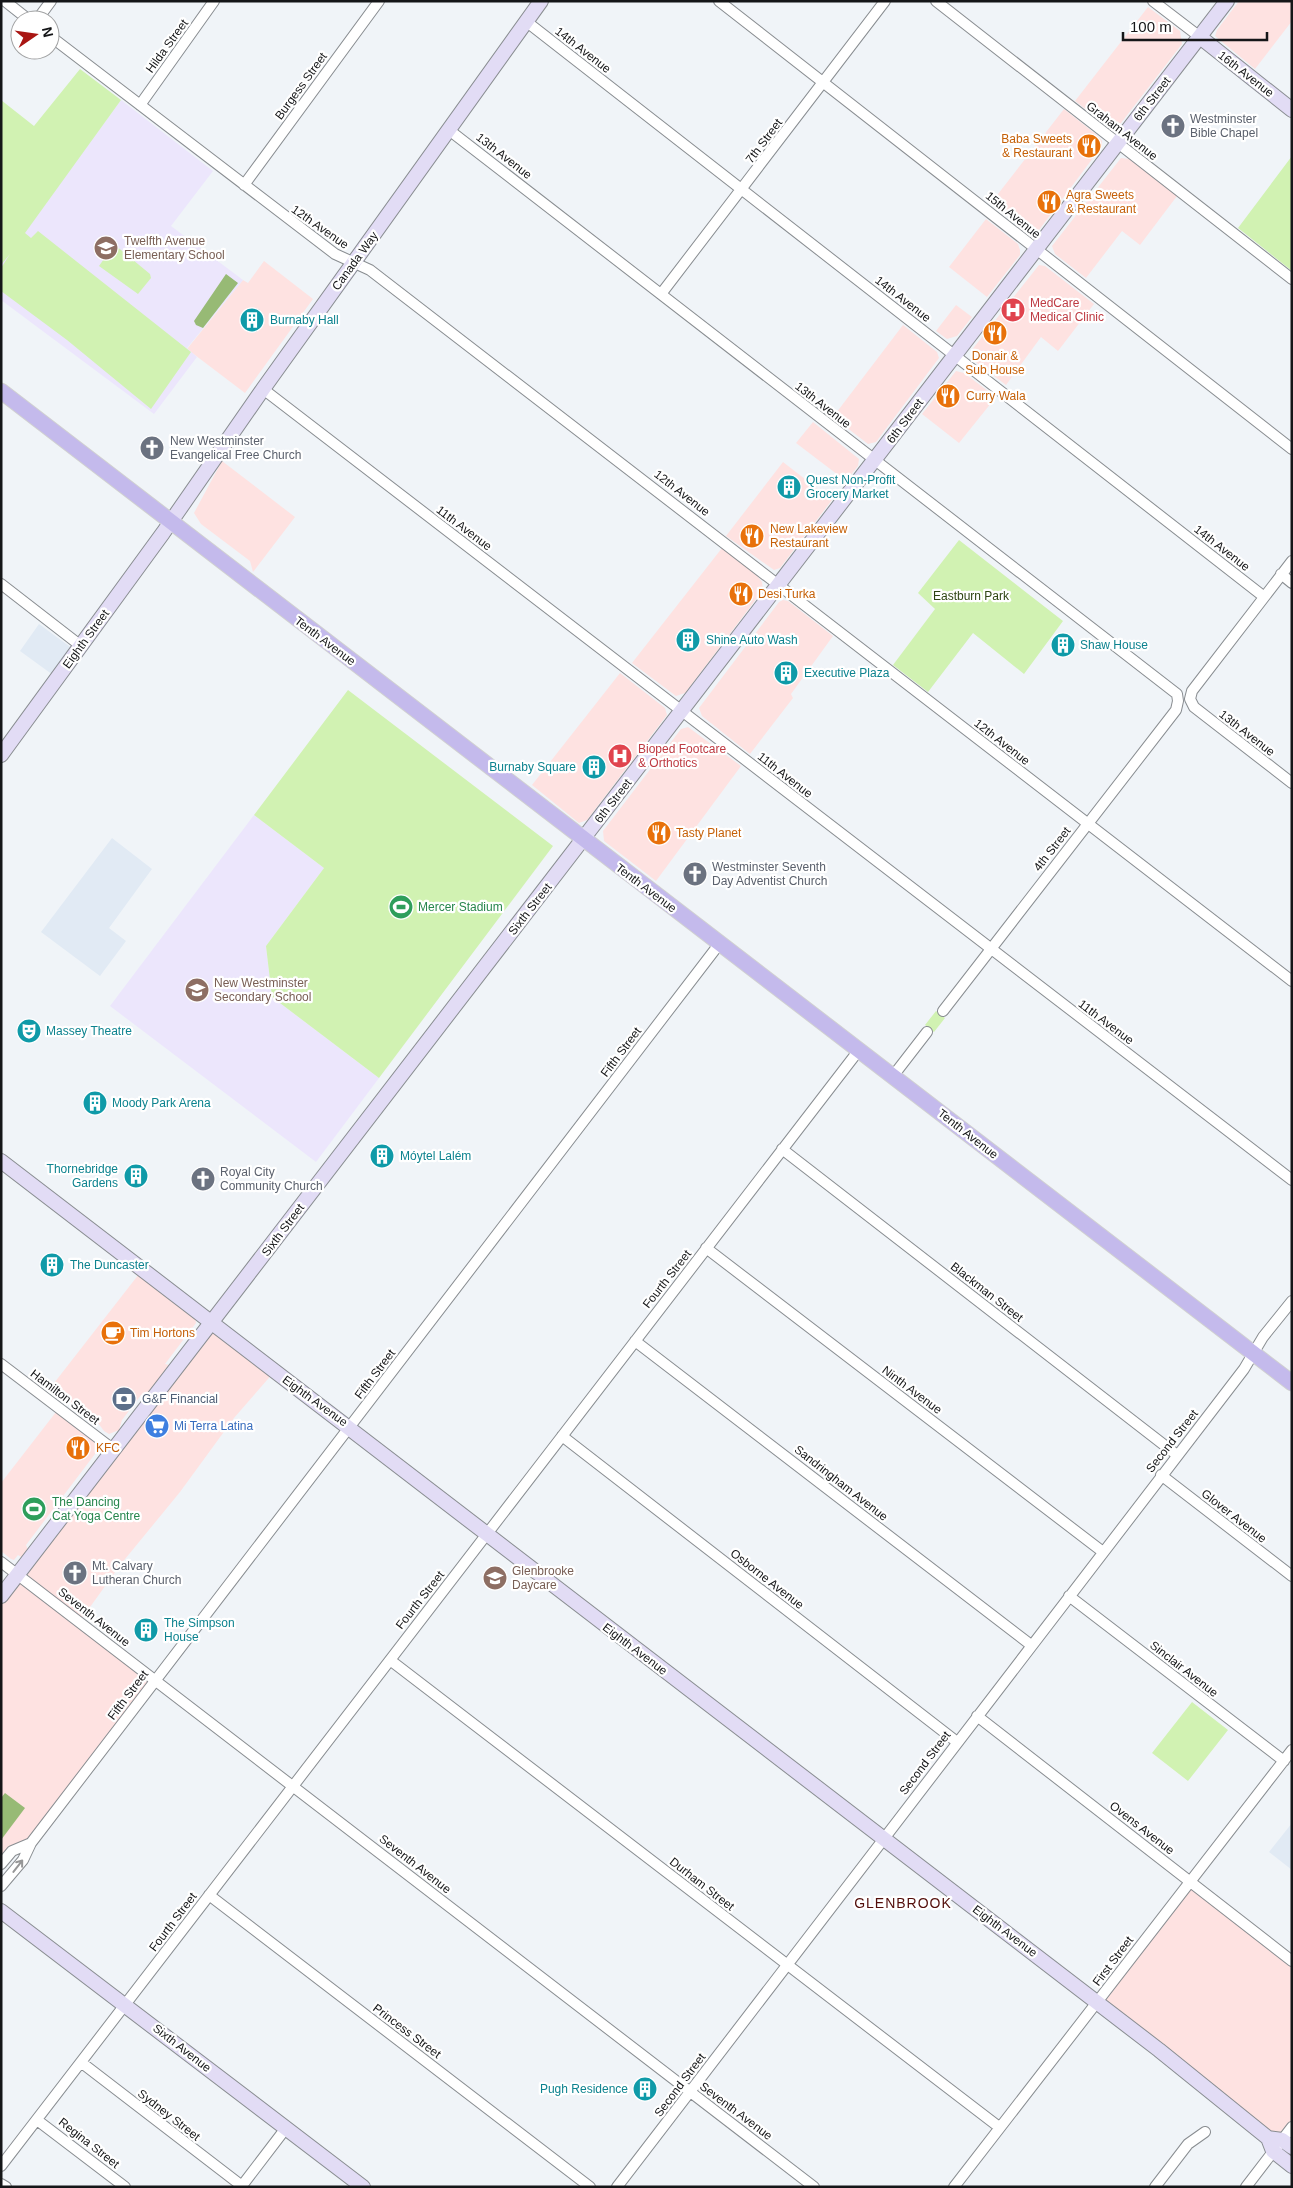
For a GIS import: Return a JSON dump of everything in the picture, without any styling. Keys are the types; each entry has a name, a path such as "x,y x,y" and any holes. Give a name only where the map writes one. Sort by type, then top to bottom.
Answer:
{"main road":[{"name":"Tenth Avenue","path":"1,391 1292,1384"}],"street":[{"path":"5,1 16,10"},
{"name":"Hilda Street","path":"140,105 214,1"},
{"name":"Burgess Street","path":"244,186 379,1"},
{"name":"Canada Way","path":"171,522 262,389 541,1"},
{"name":"15th Avenue","path":"719,1 1292,449"},
{"name":"7th Street","path":"661,294 886,1"},
{"name":"Graham Avenue","path":"936,1 1292,279"},
{"name":"16th Avenue","path":"1153,1 1292,110"},
{"name":"6th Street","path":"583,839 1227,1"},
{"name":"14th Avenue","path":"527,22 1263,596"},
{"name":"12th Avenue","path":"60,44 335,254 370,270 1292,981"},
{"name":"13th Avenue","path":"450,130 1173,689 1177,694 1178,701"},
{"name":"11th Avenue","path":"262,389 1292,1180"},
{"name":"Eighth Street","path":"1,755 171,522"},
{"path":"1263,596 1292,561"},
{"path":"1281,574 1292,583"},
{"path":"1,584 81,646"},
{"name":"13th Avenue","path":"1263,596 1192,691 1190,699 1194,707 1292,783"},
{"name":"4th Street","path":"943,1011 1176,710 1178,701"},
{"name":"Sixth Street","path":"1,1596 583,839"},
{"name":"Fifth Street","path":"1,1886 23,1860 31,1843 155,1680 720,943"},
{"path":"893,1076 927,1032"},
{"name":"Fourth Street","path":"1,2166 859,1050"},
{"name":"Blackman Street","path":"782,1150 1177,1455"},
{"name":"Eighth Avenue","path":"1,1161 1098,2003 1279,2144 1292,2166"},
{"name":"Ninth Avenue","path":"706,1248 1103,1552"},
{"name":"Second Street","path":"617,2187 1244,1368 1263,1337 1292,1301"},
{"name":"Sandringham Avenue","path":"635,1341 1031,1645"},
{"name":"Hamilton Street","path":"1,1364 114,1450"},
{"name":"Osborne Avenue","path":"562,1436 957,1742"},
{"name":"Glover Avenue","path":"1162,1475 1292,1576"},
{"name":"Seventh Avenue","path":"1,1562 814,2187"},
{"name":"Sinclair Avenue","path":"1069,1596 1284,1761"},
{"name":"Durham Street","path":"390,1660 999,2127"},
{"name":"Ovens Avenue","path":"977,1716 1292,1961"},
{"name":"First Street","path":"954,2187 1085,2015 1098,2003 1292,1750"},
{"name":"Fifth Street","path":"1,1864 12,1851 31,1843"},
{"name":"Princess Street","path":"210,1895 590,2187"},
{"name":"Sixth Avenue","path":"1,1910 126,2004 362,2187"},
{"name":"Sydney Street","path":"82,2063 242,2186"},
{"name":"Regina Street","path":"37,2120 125,2187"},
{"path":"1246,2187 1292,2127"},
{"path":"242,2186 286,2128"},
{"path":"1155,2187 1188,2144 1205,2132"},
{"path":"1,2184 6,2187"}],"shaded area":[{"path":"1239,1 1292,1 1292,21 1255,69 1215,36 1217,30"},
{"path":"1148,7 1180,31 1182,44 1121,123 1109,127 1075,101"},
{"name":"Twelfth Avenue Elementary School","path":"121,100 213,171 171,226 243,280 187,348 197,357 154,414 1,300 1,264"},
{"path":"1064,109 1097,135 1102,141 1102,146 1039,230 1030,232 991,203"},
{"path":"1121,158 1129,159 1177,196 1140,245 1122,231 1086,278 1055,254 1052,246"},
{"path":"986,219 1018,244 1020,250 1020,255 987,297 949,267"},
{"path":"264,261 313,299 245,393 187,349 243,280 248,283"},
{"path":"1039,265 1045,266 1094,304 1058,351 1041,337 1006,385 973,360 971,351"},
{"path":"956,305 972,317 957,336 947,339 936,331"},
{"path":"903,325 937,352 939,358 876,442 868,444 833,417"},
{"path":"956,371 964,373 996,397 959,443 922,414"},
{"path":"813,422 859,459 858,466 846,481 796,443"},
{"path":"222,461 295,517 253,572 250,561 201,524 194,513"},
{"path":"783,462 832,500 780,568 774,570 726,536"},
{"path":"722,548 756,574 762,582 763,590 685,693 676,696 632,663"},
{"path":"783,600 788,601 833,636 791,694 793,698 750,754 702,716 699,708 779,602"},
{"path":"39,624 73,649 53,675 20,651"},
{"path":"620,673 665,708 667,715 587,820 579,823 532,785"},
{"path":"688,727 741,766 656,881 604,841 603,831 681,729"},
{"name":"New Westminster Secondary School","path":"254,815 324,868 266,946 272,997 379,1078 316,1162 110,1006"},
{"path":"112,838 152,869 109,928 126,941 100,976 41,932"},
{"path":"139,1274 195,1318 196,1323 165,1364 169,1365 145,1397 141,1395 122,1420 119,1430 109,1434 98,1423 51,1387"},
{"path":"213,1322 274,1372 234,1418 180,1492 121,1564 80,1621 155,1680 31,1843 1,1864 1,1596"},
{"path":"56,1412 95,1443 98,1450 26,1545 28,1550 23,1558 18,1555 14,1560 1,1551 1,1483"},
{"path":"1292,1823 1292,1870 1269,1852"},
{"path":"1190,1888 1292,1968 1292,2122 1279,2139 1102,2002"}],"green space":[{"path":"80,69 121,100 25,233 31,238 38,231 191,352 151,409 67,340 1,291 1,268 10,254 1,265 1,100 34,126"},
{"path":"1292,156 1292,271 1238,228"},
{"path":"115,245 150,274 151,278 138,294 99,266"},
{"path":"226,274 238,283 203,328 196,325 194,321"},
{"name":"Eastburn Park","path":"959,540 1063,621 1024,674 973,633 928,692 893,665 935,609 918,593"},
{"name":"Mercer Stadium","path":"348,690 553,846 379,1078 272,997 266,946 324,868 254,815"},
{"path":"936,1011 945,1018 934,1032 925,1025"},
{"path":"1192,1702 1228,1730 1188,1781 1152,1753"},
{"path":"5,1793 25,1808 1,1840 1,1798"}],"place":[{"name":"Westminster Bible Chapel","path":"1173,126"},
{"name":"Baba Sweets & Restaurant","path":"1089,146"},
{"name":"Agra Sweets & Restaurant","path":"1049,202"},
{"name":"Twelfth Avenue Elementary School","path":"106,248"},
{"name":"MedCare Medical Clinic","path":"1013,310"},
{"name":"Burnaby Hall","path":"252,320"},
{"name":"Donair & Sub House","path":"995,333"},
{"name":"Curry Wala","path":"948,396"},
{"name":"New Westminster Evangelical Free Church","path":"152,448"},
{"name":"Quest Non-Profit Grocery Market","path":"789,487"},
{"name":"New Lakeview Restaurant","path":"752,536"},
{"name":"Desi Turka","path":"741,594"},
{"name":"Shine Auto Wash","path":"688,640"},
{"name":"Shaw House","path":"1063,645"},
{"name":"Executive Plaza","path":"786,673"},
{"name":"Bioped Footcare & Orthotics","path":"620,756"},
{"name":"Burnaby Square","path":"594,767"},
{"name":"Tasty Planet","path":"659,833"},
{"name":"Westminster Seventh Day Adventist Church","path":"695,874"},
{"name":"Mercer Stadium","path":"401,907"},
{"name":"New Westminster Secondary School","path":"197,990"},
{"name":"Massey Theatre","path":"29,1031"},
{"name":"Moody Park Arena","path":"95,1103"},
{"name":"Móytel Lalém","path":"382,1156"},
{"name":"Thornebridge Gardens","path":"136,1176"},
{"name":"Royal City Community Church","path":"203,1179"},
{"name":"The Duncaster","path":"52,1265"},
{"name":"Tim Hortons","path":"113,1333"},
{"name":"G&F Financial","path":"124,1399"},
{"name":"Mi Terra Latina","path":"157,1426"},
{"name":"KFC","path":"78,1448"},
{"name":"The Dancing Cat Yoga Centre","path":"34,1509"},
{"name":"Mt. Calvary Lutheran Church","path":"75,1573"},
{"name":"Glenbrooke Daycare","path":"495,1578"},
{"name":"The Simpson House","path":"146,1630"},
{"name":"Pugh Residence","path":"645,2089"}],"district":[{"name":"GLENBROOK","path":"903,1903"}]}
